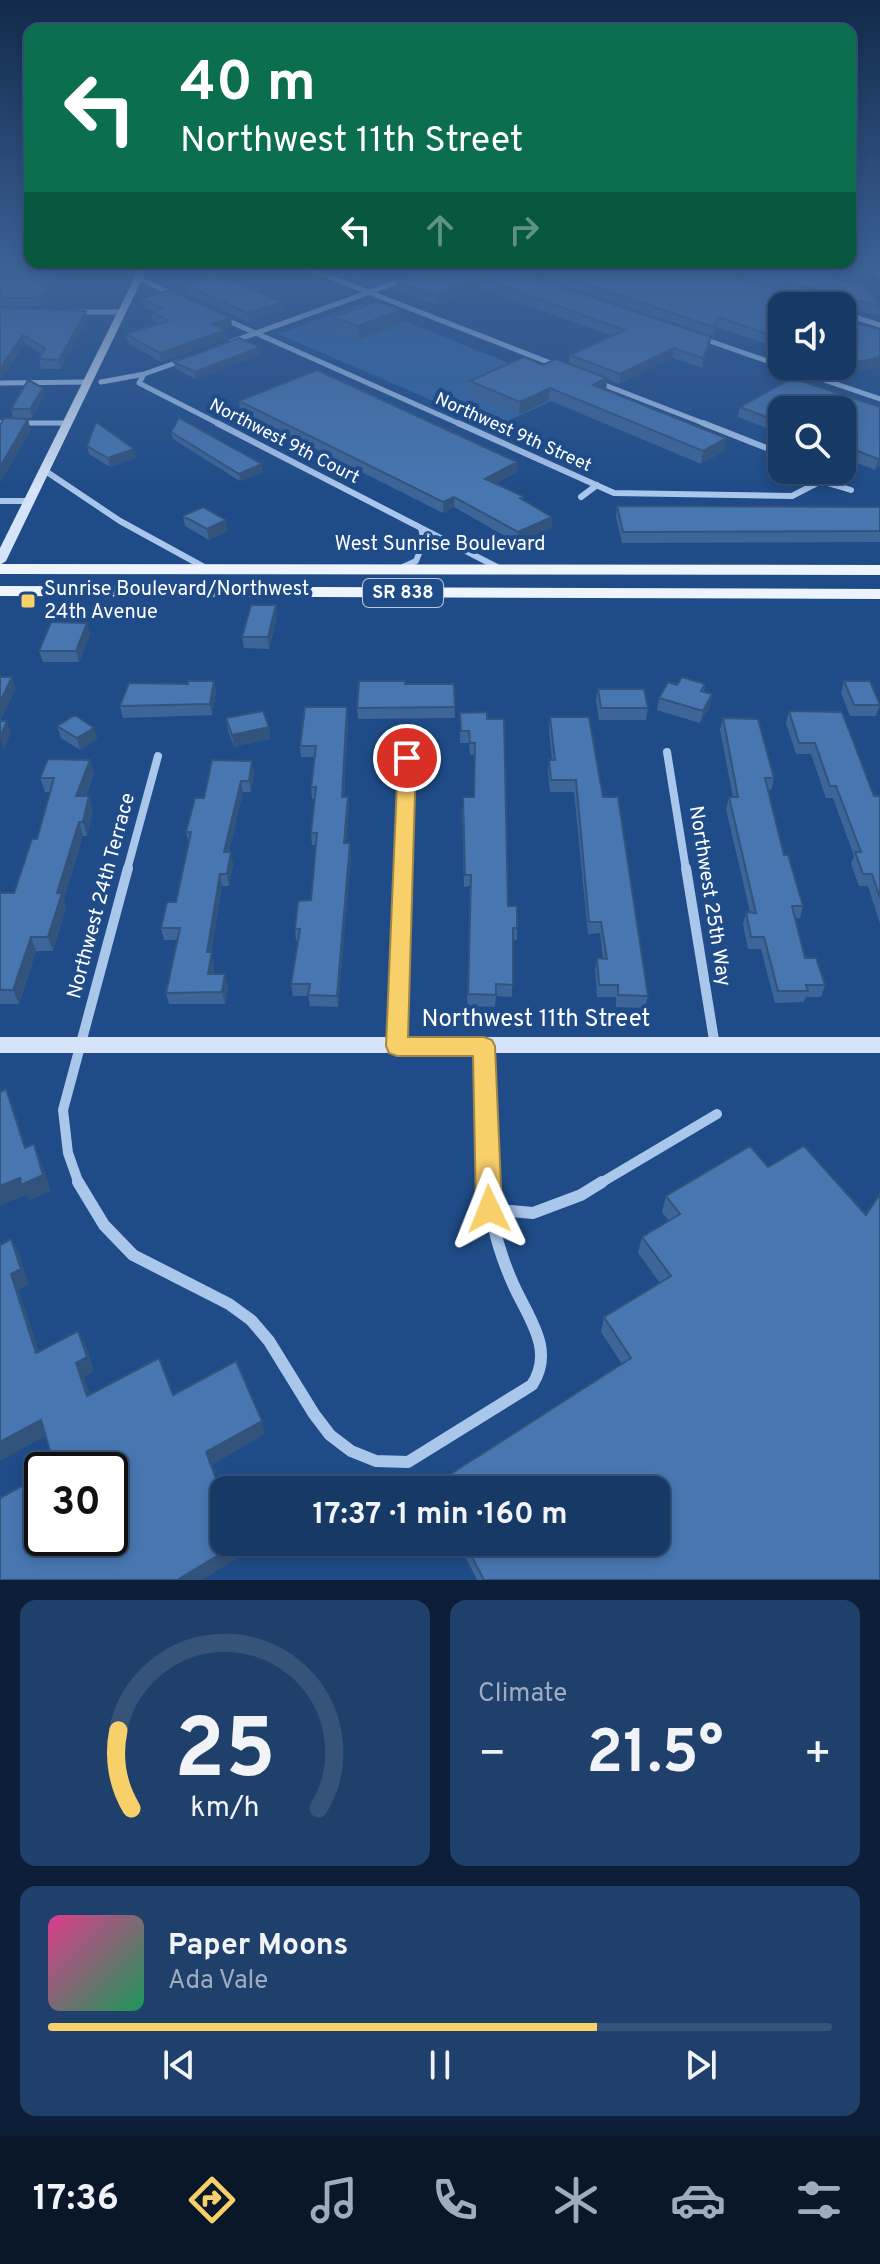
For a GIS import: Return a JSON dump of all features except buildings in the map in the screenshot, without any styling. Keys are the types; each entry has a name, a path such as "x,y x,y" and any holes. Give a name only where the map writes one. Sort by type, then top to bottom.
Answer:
{"main road":[{"name":"West Sunrise Boulevard","path":"0,569 497,567 880,570"},
{"name":"SR 838","path":"0,591 880,594"}],"street":[{"path":"0,561 105,343"},
{"path":"217,348 232,343"},
{"name":"Northwest 9th Street","path":"276,343 614,493 792,496 815,484"},
{"path":"499,343 563,368"},
{"path":"715,343 768,361"},
{"path":"142,379 101,382 142,379 188,358"},
{"name":"Northwest 9th Court","path":"142,379 497,567"},
{"path":"589,379 768,449"},
{"path":"824,380 880,399"},
{"path":"0,383 86,382"},
{"path":"0,423 67,423"},
{"path":"44,470 120,521 204,567"},
{"path":"831,484 851,490"},
{"path":"581,497 597,485"},
{"path":"0,501 28,501"},
{"path":"403,567 416,561 424,541 421,528"},
{"name":"Northwest 25th Way","path":"667,752 715,1046"},
{"name":"Northwest 24th Terrace","path":"158,756 63,1110 69,1162 91,1207 133,1256 247,1316 269,1338 322,1428 340,1445 362,1458 389,1464 408,1462 532,1385 541,1371 538,1328 514,1286 489,1209 484,1046"},
{"path":"397,1046 407,758"},
{"name":"Northwest 11th Street","path":"0,1045 880,1045"},
{"path":"489,1209 533,1213 581,1195 717,1114"}],"shaded area":[{"path":"298,343 458,343 576,390 494,427"}],"place":[{"name":"Sunrise Boulevard/Northwest 24th Avenue","path":"28,601"}],"route":[{"path":"407,758 397,1046 484,1046 489,1209"}]}
